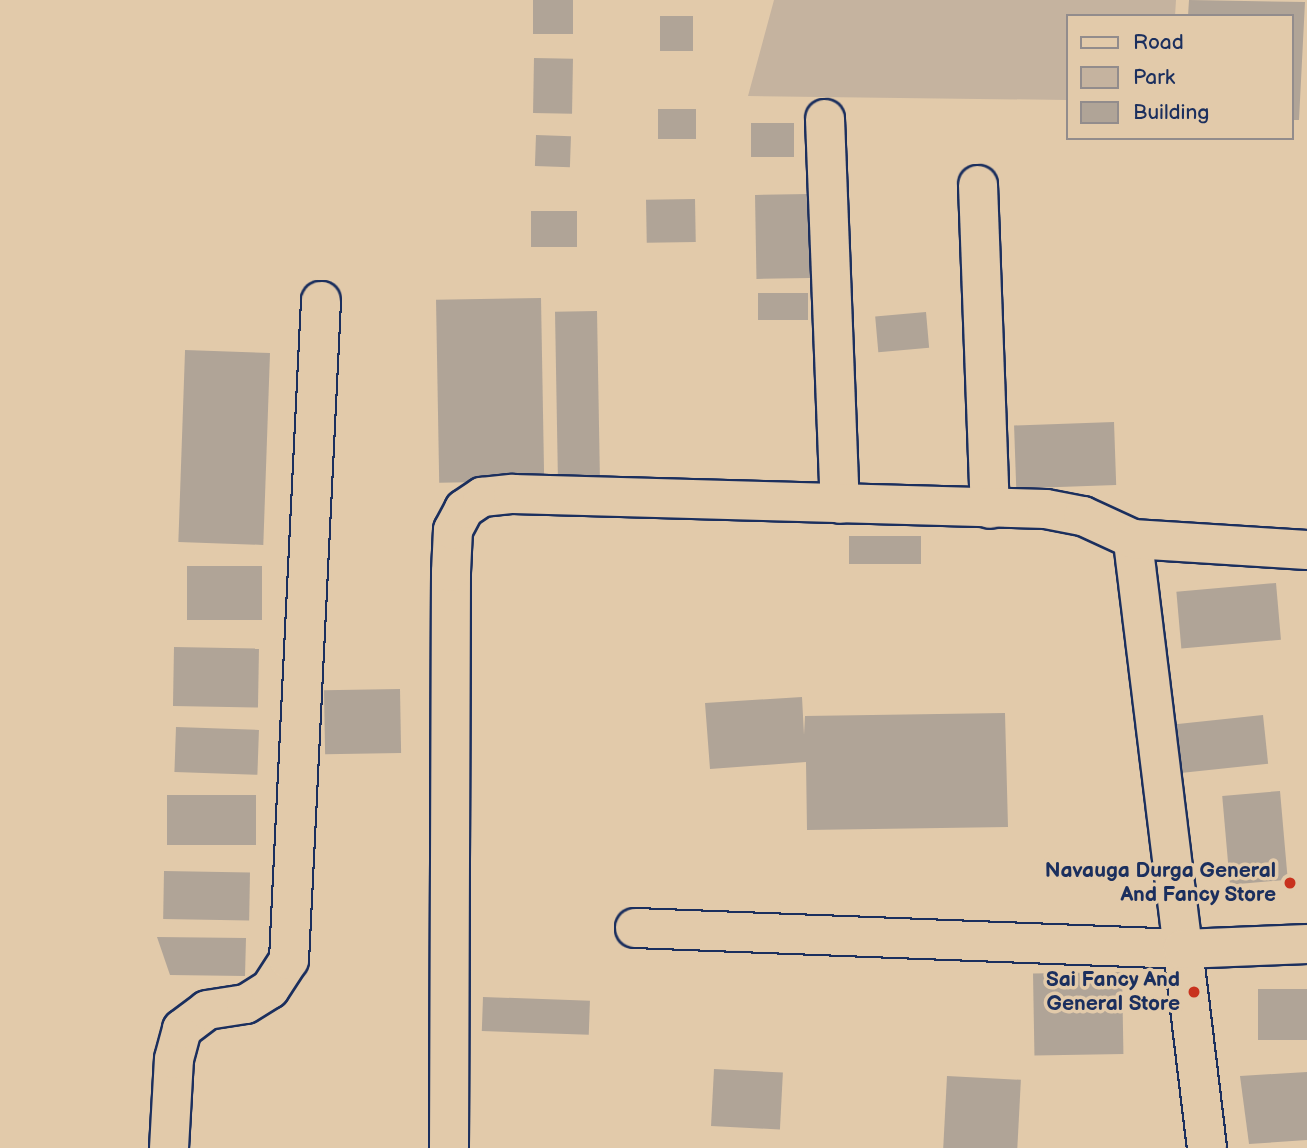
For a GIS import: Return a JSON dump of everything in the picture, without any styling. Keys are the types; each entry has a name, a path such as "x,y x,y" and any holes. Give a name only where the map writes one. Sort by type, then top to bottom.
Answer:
{"street":[{"path":"825,119 840,504"},
{"path":"978,185 990,509"},
{"path":"169,1148 174,1059 182,1029 208,1010 246,1004 270,989 289,960 321,301"},
{"path":"449,1148 451,572 453,530 464,509 482,497 513,494 990,509 1083,516 1133,539 1307,550"},
{"path":"1133,539 1207,1148"},
{"path":"635,928 1184,949 1307,944"}],"green space":[{"path":"774,0 1176,0 1175,14 1066,14 1066,100 748,96"}],"building":[{"path":"533,0 573,0 573,34 533,34"},
{"path":"1189,0 1305,2 1299,120 1293,120 1293,14 1188,14"},
{"path":"660,16 693,16 693,51 660,51"},
{"path":"534,58 573,59 572,114 533,113"},
{"path":"658,109 696,109 696,139 658,139"},
{"path":"751,123 794,123 794,157 751,157"},
{"path":"536,135 571,136 570,167 535,166"},
{"path":"809,194 810,278 756,279 755,195"},
{"path":"695,199 696,242 647,243 646,200"},
{"path":"531,211 577,211 577,247 531,247"},
{"path":"758,293 808,293 808,320 758,320"},
{"path":"541,298 544,481 439,483 436,300"},
{"path":"597,311 600,481 558,482 555,312"},
{"path":"926,312 929,348 878,352 875,316"},
{"path":"185,350 270,353 263,545 178,542"},
{"path":"1114,422 1116,485 1016,488 1014,425"},
{"path":"849,536 921,536 921,564 849,564"},
{"path":"187,566 262,566 262,620 187,620"},
{"path":"1276,583 1281,640 1181,648 1176,592"},
{"path":"174,647 259,648 258,707 173,706"},
{"path":"400,689 401,753 325,754 324,690"},
{"path":"802,697 804,735 805,716 1005,713 1008,827 807,830 806,762 710,769 705,703"},
{"path":"1263,715 1268,764 1181,773 1175,724"},
{"path":"176,727 259,730 257,775 174,772"},
{"path":"1280,791 1288,880 1230,885 1222,796"},
{"path":"167,795 256,795 256,845 167,845"},
{"path":"164,871 250,873 249,920 163,919"},
{"path":"157,937 246,938 245,976 170,975"},
{"path":"1122,972 1123,1054 1034,1056 1033,974"},
{"path":"1258,989 1307,989 1307,1040 1258,1040"},
{"path":"483,997 590,1001 589,1035 482,1031"},
{"path":"714,1069 783,1073 780,1130 711,1126"},
{"path":"1307,1072 1307,1140 1249,1144 1240,1076"},
{"path":"947,1076 1021,1080 1017,1148 943,1148"}],"place":[{"name":"Navauga Durga General And Fancy Store","path":"1290,883"},
{"name":"Sai Fancy And General Store","path":"1194,992"}]}
